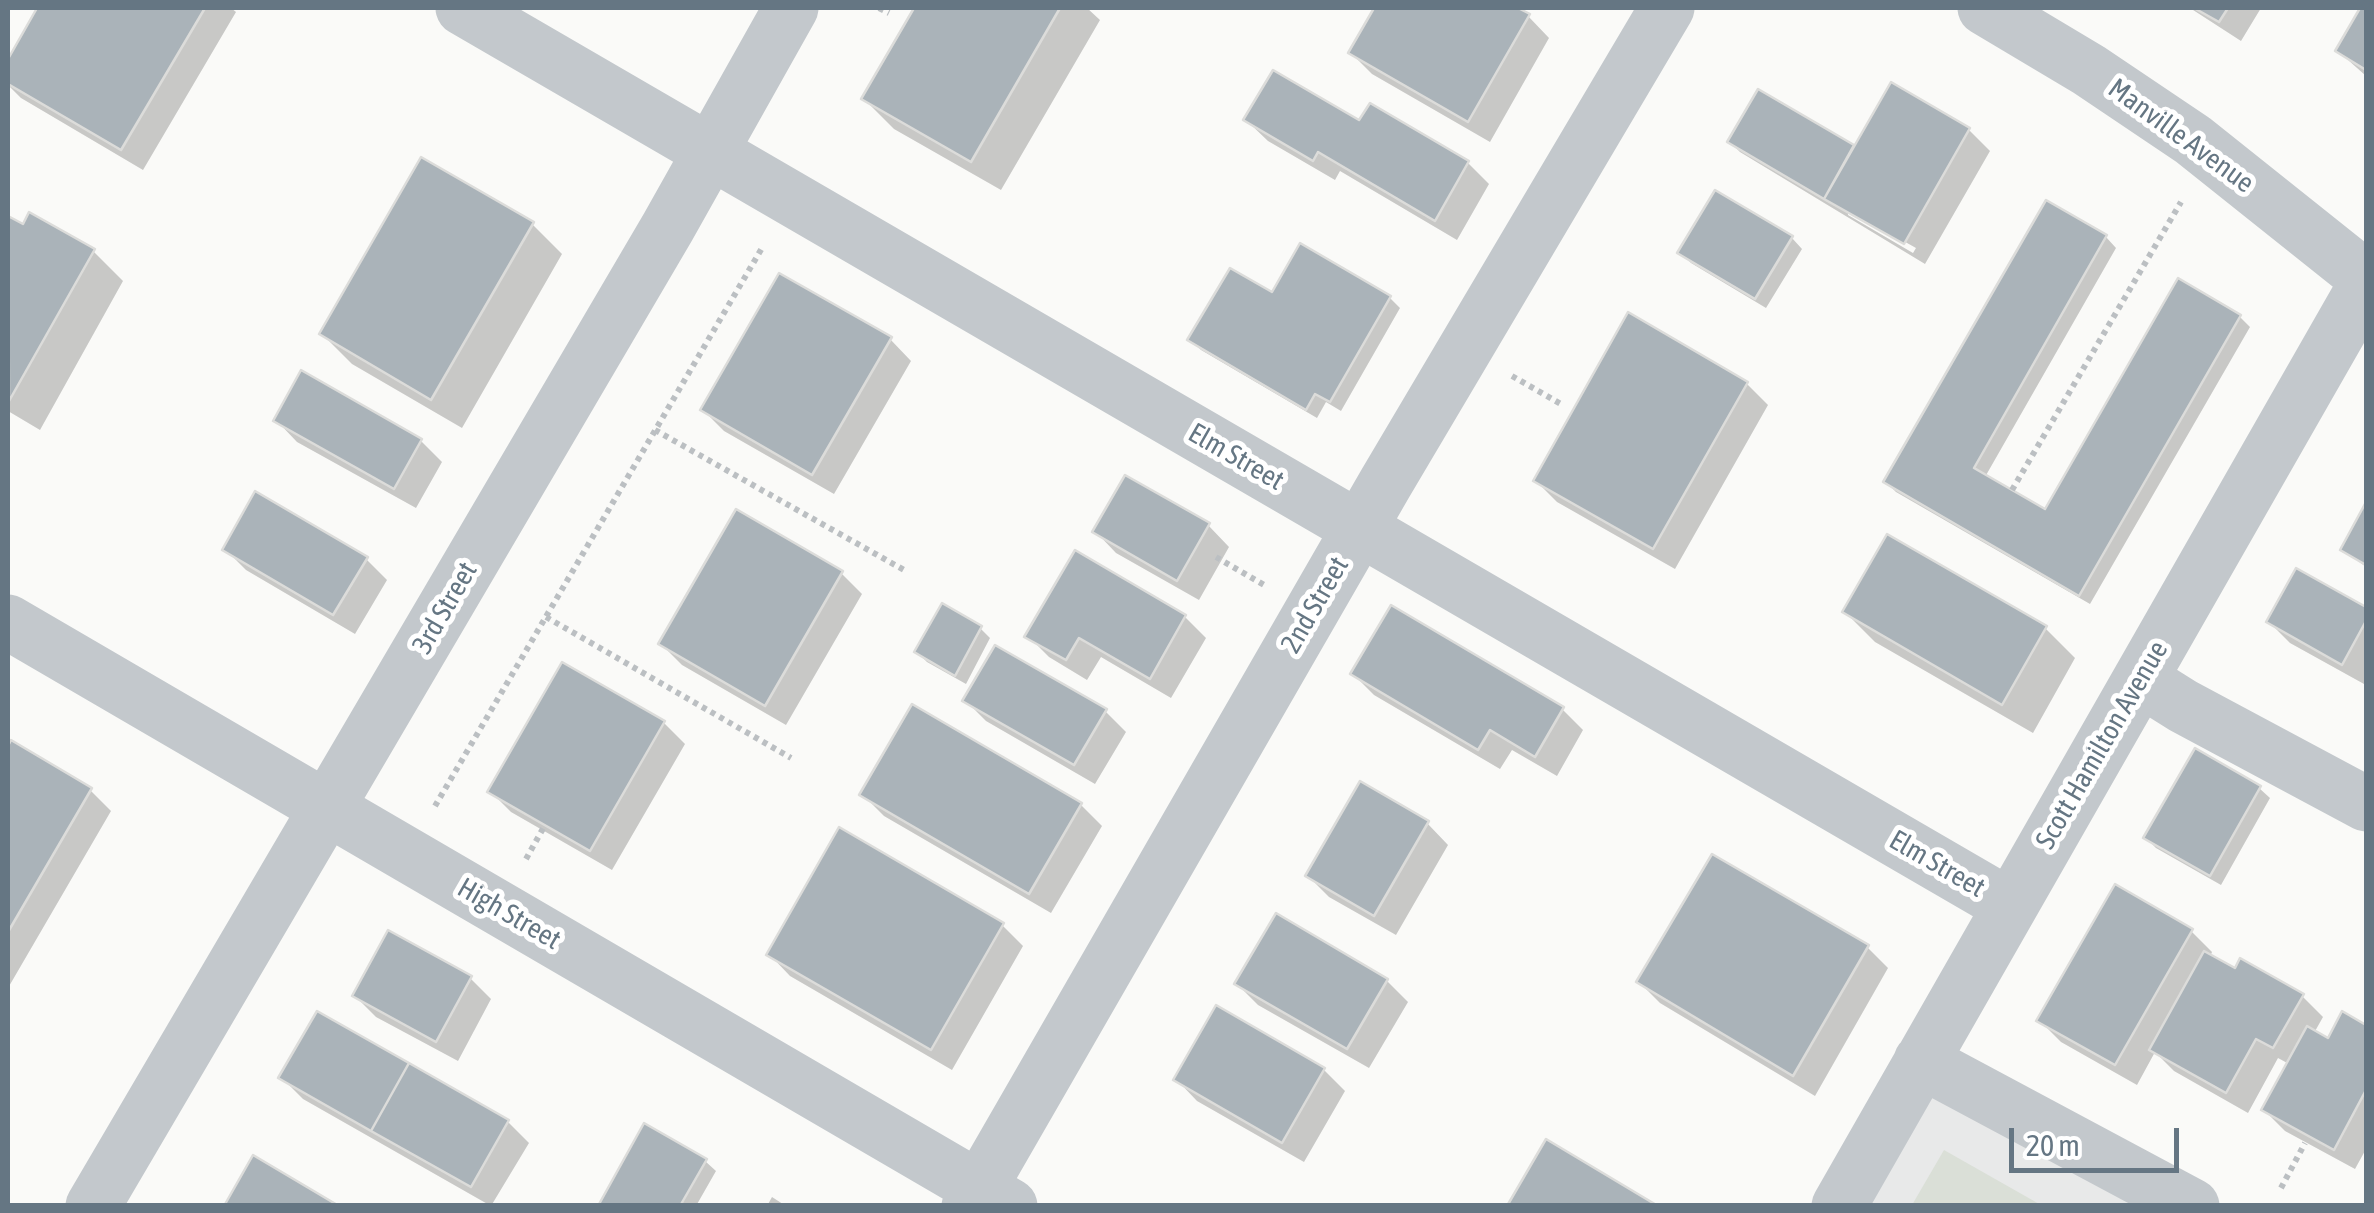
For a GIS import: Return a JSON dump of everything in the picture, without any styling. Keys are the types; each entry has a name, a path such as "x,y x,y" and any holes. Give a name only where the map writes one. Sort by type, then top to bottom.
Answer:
{"street":[{"name":"Elm Street","path":"463,8 2010,906"},
{"name":"3rd Street","path":"92,1206 791,8"},
{"name":"2nd Street","path":"986,1200 1360,529 1667,8"},
{"name":"Manville Avenue","path":"1985,8 2090,70 2194,140 2366,281"},
{"name":"Scott Hamilton Avenue","path":"1838,1206 2366,281"},
{"name":"High Street","path":"8,622 986,1200"},
{"path":"2140,679 2366,804"},
{"path":"1921,1061 2192,1206"}],"path":[{"path":"879,8 889,13"},
{"path":"2012,490 2184,196"},
{"path":"429,816 766,242"},
{"path":"1511,375 1562,404"},
{"path":"655,430 904,570"},
{"path":"1216,556 1278,593"},
{"path":"546,616 791,758"},
{"path":"520,869 545,826"},
{"path":"2281,1188 2305,1143"}],"shaded area":[{"path":"1921,1061 2192,1206 1839,1206"},
{"path":"1944,1150 2041,1205 1912,1205"}],"building":[{"path":"37,8 205,8 121,150 8,84 8,59"},
{"path":"914,8 1060,8 971,162 861,99"},
{"path":"1374,8 1518,8 1530,14 1468,122 1348,53"},
{"path":"2194,8 2228,8 2219,22"},
{"path":"2360,8 2366,8 2366,70 2335,51"},
{"path":"1273,70 1359,120 1370,103 1469,161 1435,221 1318,152 1313,161 1243,120"},
{"path":"1891,82 1970,128 1904,244 1824,199"},
{"path":"1758,89 1854,145 1824,199 1727,142"},
{"path":"421,157 534,222 431,400 319,334"},
{"path":"1715,190 1793,236 1755,299 1677,253"},
{"path":"2046,200 2107,235 1974,468 2045,509 2178,278 2241,315 2079,596 1883,482"},
{"path":"29,212 95,249 9,401 8,216 23,224"},
{"path":"1300,243 1391,296 1330,402 1315,394 1306,410 1187,340 1230,268 1272,292"},
{"path":"779,273 892,337 812,475 700,410"},
{"path":"1628,312 1748,382 1653,549 1533,481"},
{"path":"301,370 422,439 394,489 273,421"},
{"path":"1125,475 1210,523 1177,581 1092,532"},
{"path":"255,491 368,557 333,615 222,550"},
{"path":"2366,502 2366,565 2340,550"},
{"path":"736,509 843,571 765,706 658,644"},
{"path":"1887,534 2047,626 2002,705 1842,612"},
{"path":"1075,550 1186,615 1150,679 1079,638 1066,660 1024,637"},
{"path":"2296,568 2366,607 2366,621 2342,665 2266,622"},
{"path":"942,603 982,626 955,676 914,652"},
{"path":"1391,605 1564,707 1535,757 1490,730 1478,750 1350,674"},
{"path":"995,645 1107,709 1074,765 962,701"},
{"path":"562,662 665,721 590,851 487,792"},
{"path":"912,704 1082,803 1029,894 859,795"},
{"path":"11,740 92,788 8,932 8,746"},
{"path":"2195,748 2261,786 2210,876 2143,838"},
{"path":"1360,781 1429,821 1374,916 1305,876"},
{"path":"839,827 1004,923 931,1050 766,955"},
{"path":"1712,854 1869,945 1793,1076 1636,982"},
{"path":"2115,884 2193,929 2115,1065 2036,1021"},
{"path":"1276,913 1388,979 1347,1049 1234,984"},
{"path":"388,930 472,976 436,1042 352,996"},
{"path":"2204,951 2235,968 2240,958 2304,994 2273,1048 2256,1039 2226,1093 2149,1050"},
{"path":"1216,1005 1325,1068 1282,1143 1173,1080"},
{"path":"317,1011 409,1063 371,1131 278,1078"},
{"path":"2342,1011 2366,1025 2366,1090 2334,1150 2261,1110 2307,1026 2328,1038"},
{"path":"409,1063 509,1120 471,1187 371,1131"},
{"path":"644,1123 707,1159 680,1206 598,1206"},
{"path":"1546,1139 1658,1206 1507,1206"},
{"path":"253,1155 339,1206 224,1206"}]}
